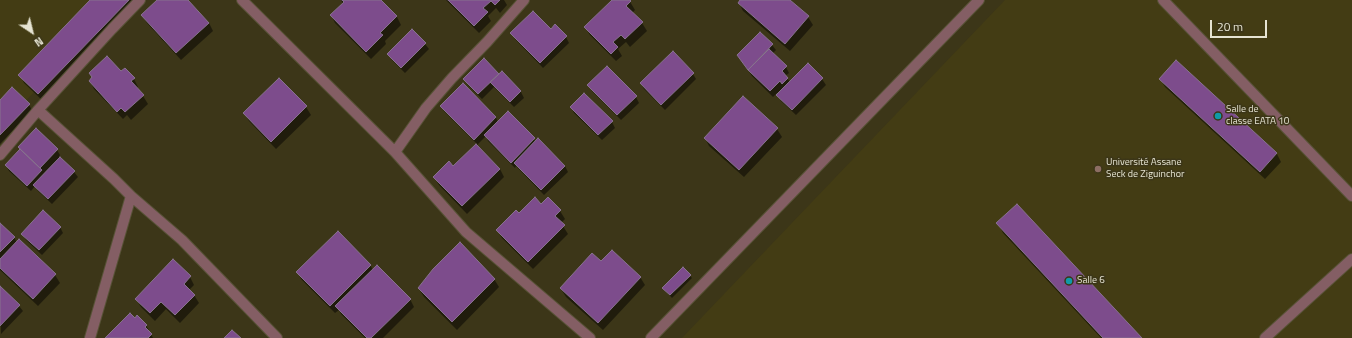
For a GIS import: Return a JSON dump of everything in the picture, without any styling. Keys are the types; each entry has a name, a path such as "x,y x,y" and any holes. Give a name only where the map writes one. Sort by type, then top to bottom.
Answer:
{"street":[{"path":"0,155 38,110 140,0"},
{"path":"242,0 394,152 466,232 590,338"},
{"path":"394,152 426,108 524,0"},
{"path":"651,338 979,0"},
{"path":"1163,0 1352,196"},
{"path":"38,110 131,196 182,240 277,338"},
{"path":"90,338 131,196"},
{"path":"1265,338 1352,259"}],"shaded area":[{"path":"0,0 124,0 0,127"},
{"name":"Université Assane Seck de Ziguinchor","path":"1005,0 1352,0 1352,338 682,338"}],"building":[{"path":"90,0 129,0 38,94 18,75"},
{"path":"157,0 188,0 209,23 176,53 141,15"},
{"path":"342,0 381,0 397,16 380,33 383,35 366,52 330,15 344,2"},
{"path":"448,0 500,0 495,5 491,1 483,8 488,12 474,26"},
{"path":"612,0 630,0 631,1 626,6 643,22 625,39 621,35 613,42 618,47 611,54 584,27"},
{"path":"740,0 790,0 809,16 785,44 738,3"},
{"path":"533,11 551,29 555,24 567,36 540,63 510,33"},
{"path":"412,29 426,43 401,68 387,54"},
{"path":"760,32 773,44 748,70 737,55"},
{"path":"769,49 787,66 782,71 788,78 782,84 780,81 770,91 748,70"},
{"path":"673,51 694,73 661,105 640,83"},
{"path":"107,56 121,71 125,68 135,78 131,81 144,95 125,112 121,108 117,112 89,81 92,77 89,73"},
{"path":"484,58 499,74 478,94 463,79"},
{"name":"Salle de classe EATA 10","path":"1176,60 1277,153 1260,172 1159,79"},
{"path":"808,63 823,78 792,110 776,95"},
{"path":"607,66 637,96 617,115 587,85"},
{"path":"502,71 521,91 510,102 490,82"},
{"path":"279,78 307,106 271,142 243,113"},
{"path":"463,83 496,117 474,140 440,106"},
{"path":"12,87 30,104 0,135 0,100"},
{"path":"584,93 613,121 598,135 570,107"},
{"path":"743,96 778,128 739,170 704,138"},
{"path":"508,111 535,138 511,163 484,135"},
{"path":"36,128 58,149 40,168 18,147"},
{"path":"538,138 565,166 541,190 514,163"},
{"path":"476,144 500,169 462,206 433,177 449,161 453,166"},
{"path":"20,149 42,170 27,186 5,165"},
{"path":"60,157 75,171 48,199 33,185"},
{"path":"535,197 541,204 548,197 561,210 555,216 565,225 528,262 496,230 516,210 519,213"},
{"name":"Salle 6","path":"1017,204 1142,338 1103,338 996,223"},
{"path":"43,210 61,227 39,250 21,234"},
{"path":"0,223 15,237 0,252"},
{"path":"338,231 371,265 330,306 296,272"},
{"path":"19,239 56,274 33,299 0,268 0,259"},
{"path":"460,242 495,279 452,322 418,288 433,269"},
{"path":"612,250 641,277 598,323 560,288 592,253 601,261"},
{"path":"173,259 191,276 184,284 195,295 175,315 161,302 150,313 135,299"},
{"path":"377,265 411,299 371,338 367,338 335,306"},
{"path":"683,267 691,275 670,295 662,288"},
{"path":"0,286 20,305 0,326"},
{"path":"130,313 135,318 137,315 147,325 145,327 152,334 148,338 105,338"},
{"path":"232,330 241,338 224,338"}],"place":[{"name":"Salle de classe EATA 10","path":"1218,116"},
{"name":"Université Assane Seck de Ziguinchor","path":"1098,169"},
{"name":"Salle 6","path":"1069,281"}]}
